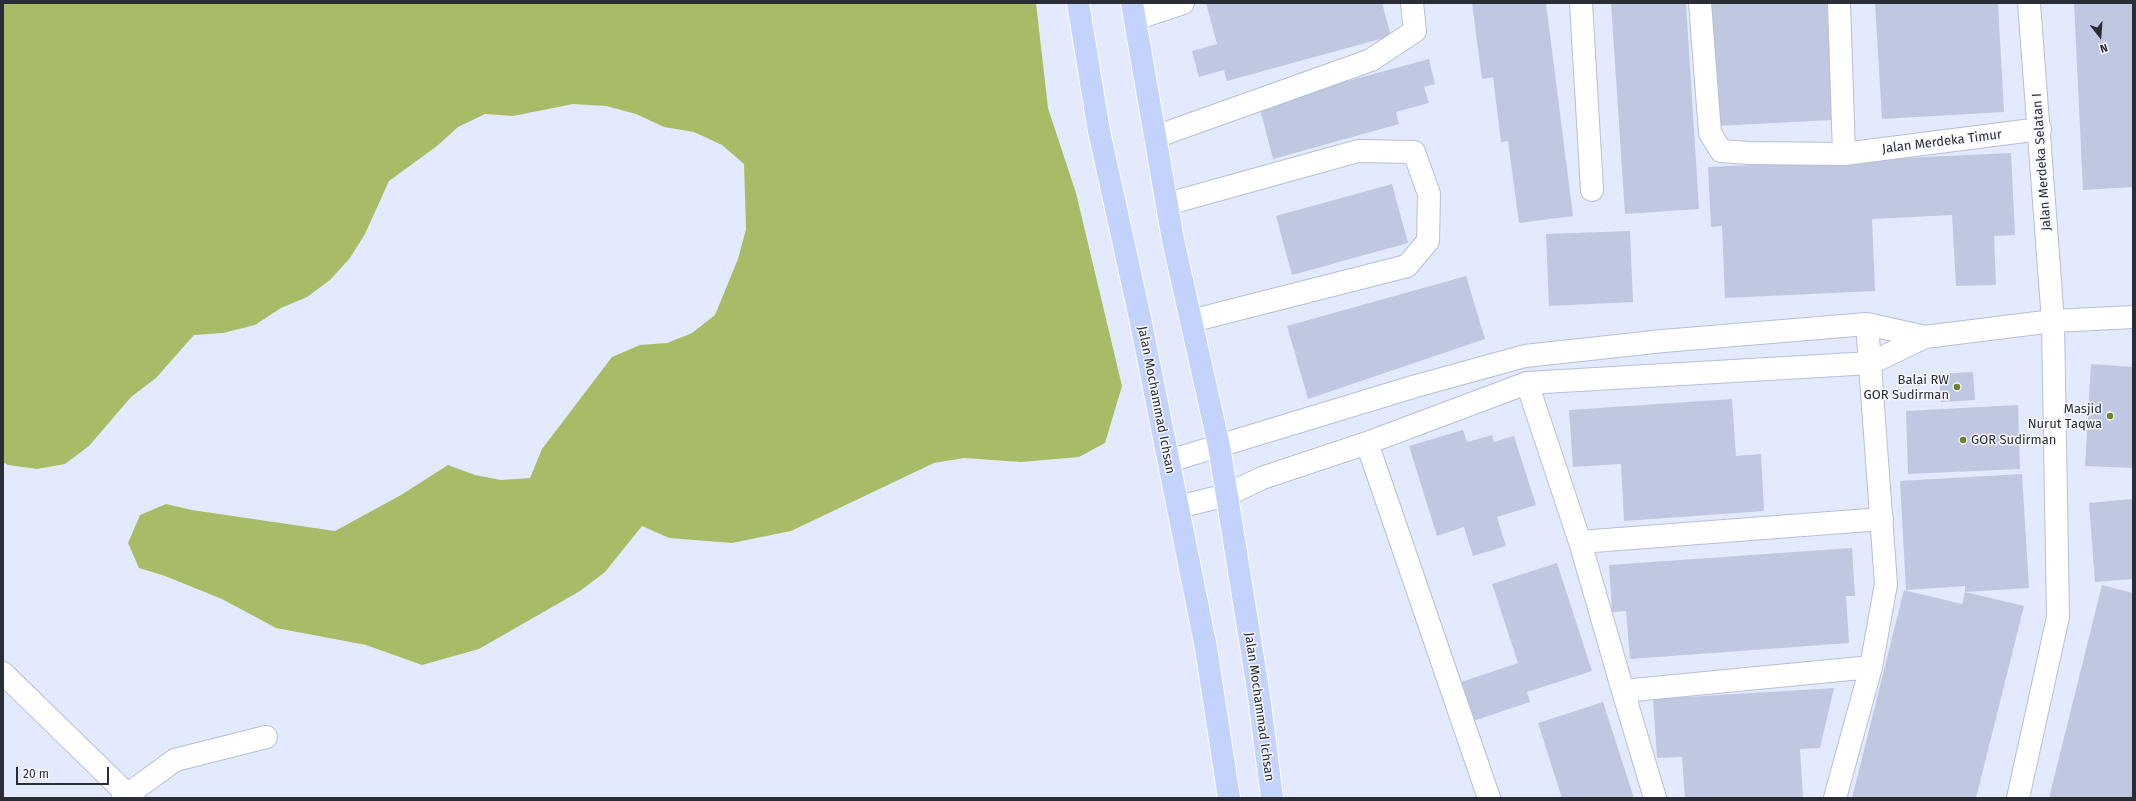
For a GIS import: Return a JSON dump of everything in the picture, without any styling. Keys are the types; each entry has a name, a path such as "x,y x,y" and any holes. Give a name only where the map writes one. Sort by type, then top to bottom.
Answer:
{"main road":[{"name":"Jalan Mochammad Ichsan","path":"1078,3 1099,131 1169,462 1206,648 1229,798"},
{"name":"Jalan Mochammad Ichsan","path":"1133,11 1167,204 1219,446 1259,696 1272,798"}],"street":[{"path":"1133,11 1183,3"},
{"path":"1155,137 1371,60 1415,31 1412,3"},
{"path":"1581,3 1592,190"},
{"name":"Jalan Merdeka Timur","path":"1700,3 1710,133 1721,150 1750,153 1844,154 2040,130"},
{"path":"1839,3 1844,154"},
{"name":"Jalan Merdeka Selatan I","path":"2018,798 2058,617 2053,321 2030,3"},
{"path":"1167,204 1358,152 1414,152 1429,194 1428,241 1407,266 1191,321"},
{"path":"1178,507 1227,495 1262,478 1368,443 1527,383 1871,363 1925,337 2053,321 2133,317"},
{"path":"1169,462 1525,356 1663,341 1867,324 1925,337"},
{"path":"1835,798 1870,667 1886,584 1867,324"},
{"path":"1527,383 1580,542 1655,798"},
{"path":"1368,443 1489,798"},
{"path":"1580,542 1882,519"},
{"path":"1623,691 1870,667"},
{"path":"3,673 125,796 175,760 266,737"}],"green space":[{"path":"3,3 1036,3 1048,108 1076,193 1122,386 1105,443 1079,457 1021,462 964,458 934,463 791,531 732,543 669,538 642,526 605,572 580,591 479,649 422,665 366,645 276,628 222,599 165,576 139,568 128,543 140,515 166,504 192,510 335,531 401,495 448,465 475,475 501,480 530,478 542,449 612,357 640,345 667,343 692,333 715,315 738,259 746,229 744,164 722,145 694,132 664,127 636,114 606,106 573,104 513,116 485,114 458,127 437,146 389,181 365,234 350,258 330,280 307,297 281,308 255,325 223,333 194,335 156,378 131,397 89,446 65,464 37,469 8,465 3,462"}],"building":[{"path":"1206,3 1382,3 1391,36 1227,81 1224,70 1199,77 1192,51 1217,44"},
{"path":"1472,3 1546,3 1573,216 1519,223 1508,141 1501,142 1493,77 1482,79"},
{"path":"1611,3 1686,3 1699,209 1625,214"},
{"path":"1710,3 1827,3 1832,120 1716,126"},
{"path":"1875,3 1998,3 2004,112 1882,119"},
{"path":"2074,3 2133,3 2133,187 2083,190"},
{"path":"1429,59 1435,84 1424,87 1429,103 1396,112 1399,124 1273,159 1259,105"},
{"path":"2011,153 2015,235 1994,236 1996,285 1956,286 1952,215 1872,219 1875,291 1725,298 1722,226 1711,227 1708,167"},
{"path":"1392,184 1408,243 1292,275 1276,216"},
{"path":"1630,231 1633,302 1549,306 1546,234"},
{"path":"1466,276 1485,339 1308,399 1287,326"},
{"name":"Masjid Nurut Taqwa","path":"2091,364 2133,367 2133,468 2085,466"},
{"name":"Balai RW GOR Sudirman","path":"1973,372 1975,400 1941,402 1939,374"},
{"path":"1732,399 1736,456 1761,454 1764,511 1624,521 1621,464 1573,467 1569,410"},
{"name":"GOR Sudirman","path":"2018,405 2020,469 1908,474 1906,411"},
{"path":"1463,430 1467,442 1492,435 1494,442 1514,436 1536,505 1497,517 1506,546 1473,556 1464,527 1437,536 1409,446"},
{"path":"2022,474 2029,588 1965,592 1965,586 1906,590 1900,481"},
{"path":"2133,499 2133,579 2095,582 2089,503"},
{"path":"1852,548 1855,596 1846,596 1849,643 1630,659 1626,611 1612,612 1609,565"},
{"path":"1557,563 1592,671 1527,692 1530,702 1467,723 1455,684 1518,663 1492,584"},
{"path":"2102,585 2133,593 2133,798 2049,798"},
{"path":"1904,590 1962,604 1965,592 2024,606 1976,798 1852,798"},
{"path":"1834,688 1820,748 1800,749 1803,798 1685,798 1682,757 1657,758 1653,699"},
{"path":"1603,702 1634,798 1562,798 1538,723"}],"place":[{"name":"Balai RW GOR Sudirman","path":"1957,387"},
{"name":"Masjid Nurut Taqwa","path":"2110,416"},
{"name":"GOR Sudirman","path":"1963,440"}]}
